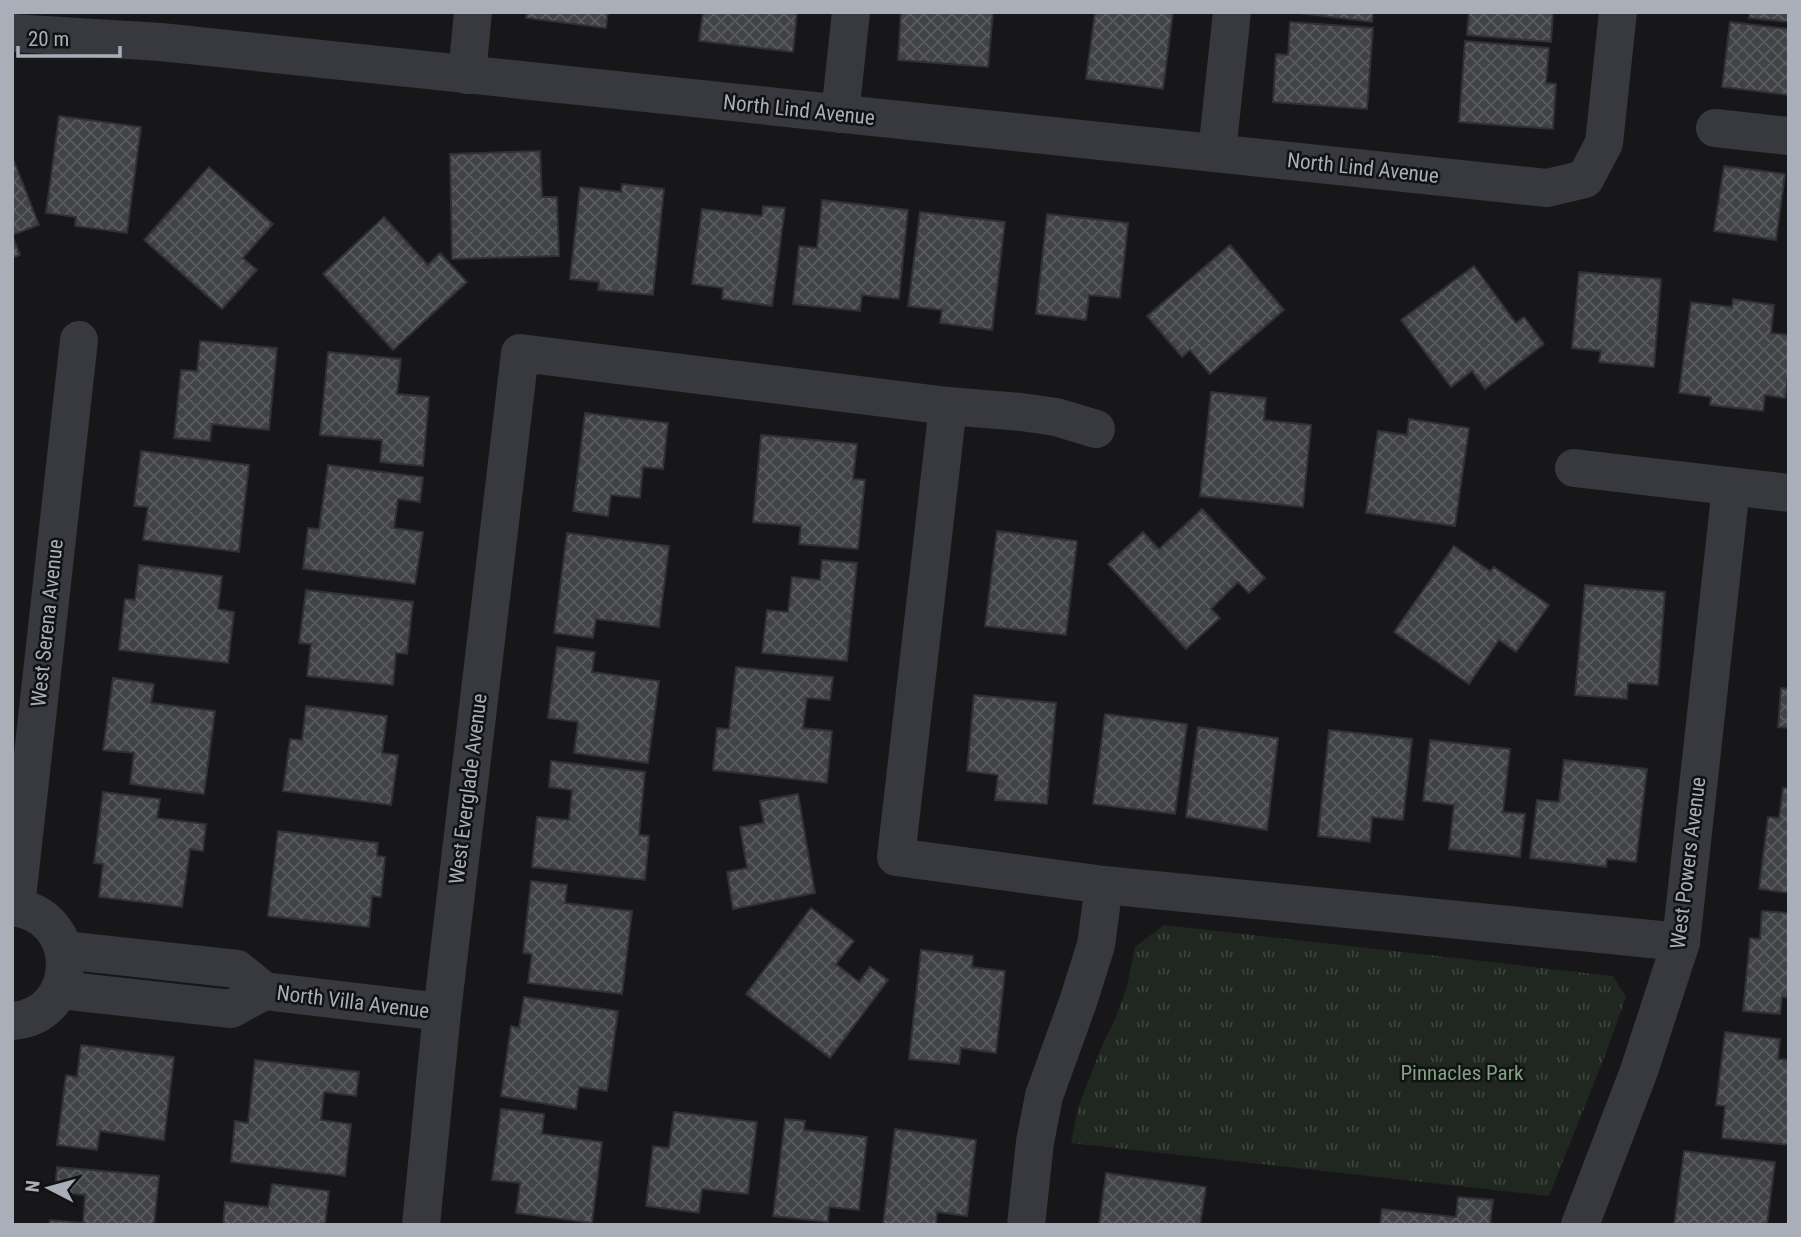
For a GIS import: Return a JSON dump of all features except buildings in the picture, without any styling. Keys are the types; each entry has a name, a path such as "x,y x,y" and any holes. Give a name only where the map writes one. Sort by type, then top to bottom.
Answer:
{"street":[{"path":"467,75 473,12"},
{"path":"839,114 851,12"},
{"path":"1217,152 1232,12"},
{"name":"North Lind Avenue","path":"12,33 90,25 161,42 1547,188 1584,180 1604,143 1618,12"},
{"path":"1715,128 1789,136"},
{"name":"West Serena Avenue","path":"14,907 79,340"},
{"name":"West Everglade Avenue","path":"421,1225 442,1012 520,353 948,406"},
{"path":"1096,429 1056,417 948,406 896,857 1104,885 1681,942"},
{"path":"1574,468 1789,493"},
{"name":"West Powers Avenue","path":"1580,1225 1639,1071 1681,942 1731,487"},
{"path":"1026,1225 1035,1142 1044,1096 1096,945 1104,885"},
{"path":"12,1021 21,1021 37,1014 50,1004 60,990 65,974 64,950 49,923 34,913 14,907"},
{"name":"North Villa Avenue","path":"64,950 237,969 264,991 442,1012"},
{"name":"North Villa Avenue","path":"60,990 231,1009 264,991"}],"green space":[{"name":"Pinnacles Park","path":"1164,925 1613,976 1626,997 1549,1196 1071,1143 1078,1108 1127,986 1135,947"}]}
